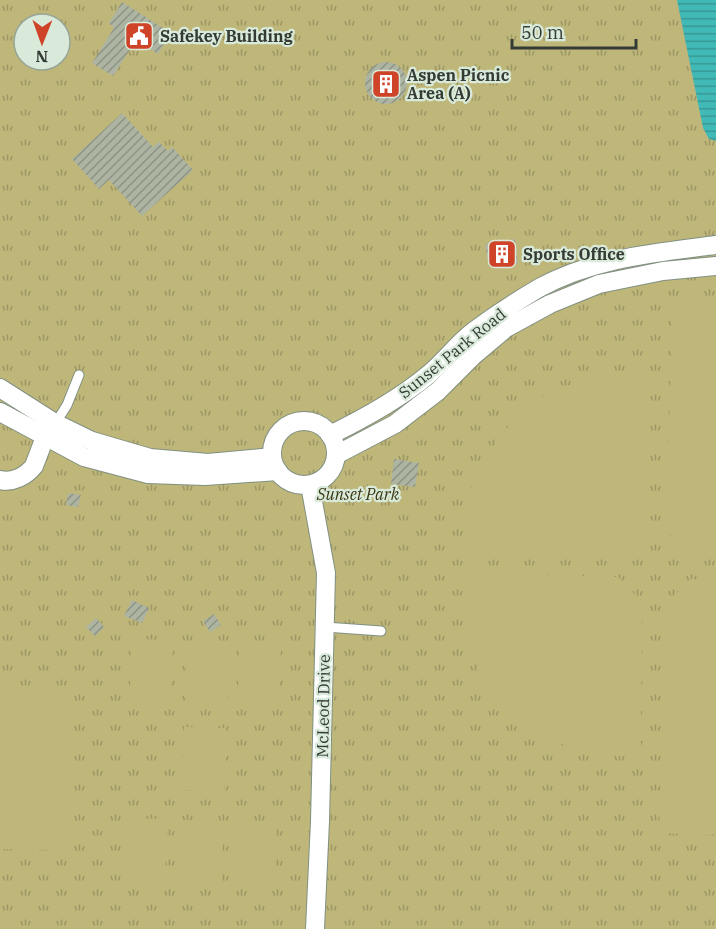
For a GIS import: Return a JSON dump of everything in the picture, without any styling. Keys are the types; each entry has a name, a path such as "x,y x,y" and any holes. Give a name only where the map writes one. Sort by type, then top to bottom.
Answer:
{"street":[{"name":"Sunset Park Road","path":"330,435 385,407 428,375 473,332 540,288 576,272 621,258 716,246"},
{"name":"Sunset Park Road","path":"336,455 395,424 438,391 473,356 506,328 550,304 598,284 663,271 716,266"},
{"path":"0,388 50,430"},
{"path":"0,412 50,430 150,458 275,464"},
{"path":"302,421 313,423 330,435 336,455 328,474 320,481 310,485 299,485 281,476 275,464 272,447 276,437 283,429 302,421"},
{"path":"0,480 20,478 31,470 50,430"},
{"name":"McLeod Drive","path":"310,485 326,573 315,929"}],"lane":[{"path":"50,430 67,405 79,375"},
{"path":"325,627 381,631"}],"green space":[{"name":"Sunset Park","path":"0,0 716,0 716,929 0,929"},
{"path":"672,302 716,302 716,557 693,557 667,532"},
{"path":"650,375 646,534 621,556 464,553 466,508 475,472 513,420 542,397 581,380"},
{"path":"464,573 618,577 642,602 641,756 600,756 549,740 507,712 479,672 467,637"},
{"path":"691,579 716,580 716,834 710,835 659,833 666,603"},
{"path":"131,639 173,640 171,703 130,702"},
{"path":"187,641 229,642 228,704 186,703"},
{"path":"239,641 281,642 279,705 238,704"},
{"path":"0,687 72,688 70,850 0,849"},
{"path":"184,727 226,728 224,791 182,790"},
{"path":"125,818 167,819 165,882 124,881"},
{"path":"181,820 223,821 222,884 180,883"},
{"path":"235,822 277,823 275,886 233,885"}],"water":[{"path":"677,0 716,0 716,141 709,139 703,128"}],"building":[{"name":"Safekey Building","path":"122,2 171,33 158,54 136,40 113,76 92,63 114,28 109,23"},
{"name":"Aspen Picnic Area (A)","path":"386,62 401,68 407,83 401,98 386,104 371,98 365,83 371,68"},
{"path":"122,113 153,147 159,142 168,151 172,147 193,170 142,216 109,180 99,189 72,159"},
{"name":"Sports Office","path":"515,239 518,264 489,266 485,244"},
{"path":"394,459 419,463 415,487 391,484"},
{"path":"68,493 81,495 78,507 66,505"},
{"path":"132,600 149,608 142,623 124,616"},
{"path":"214,614 221,625 210,632 203,621"},
{"path":"96,618 104,627 95,636 86,627"}],"place":[{"name":"Safekey Building","path":"139,36"},
{"name":"Aspen Picnic Area (A)","path":"386,84"},
{"name":"Sports Office","path":"502,254"}]}
